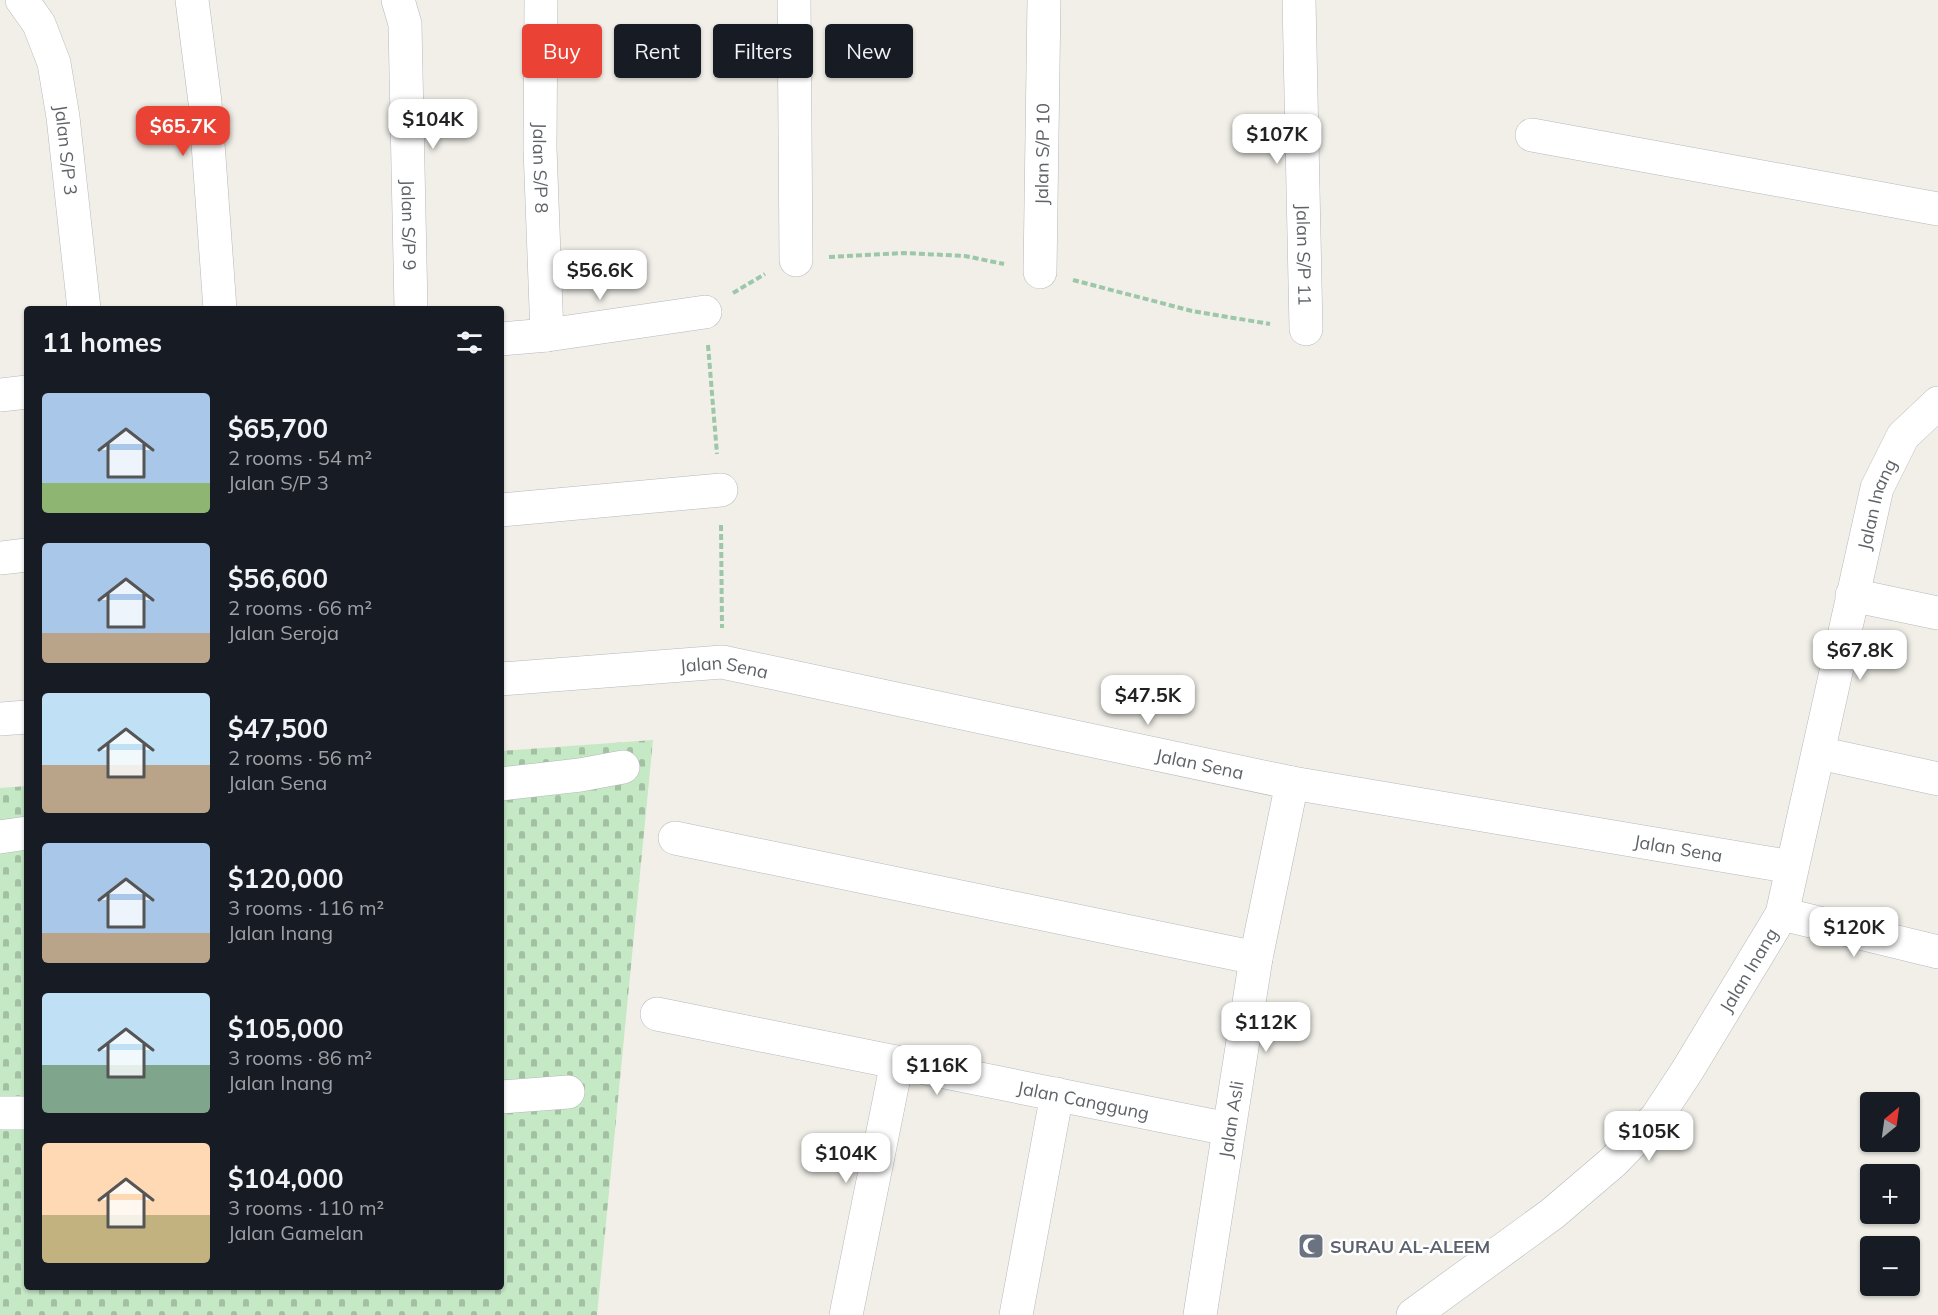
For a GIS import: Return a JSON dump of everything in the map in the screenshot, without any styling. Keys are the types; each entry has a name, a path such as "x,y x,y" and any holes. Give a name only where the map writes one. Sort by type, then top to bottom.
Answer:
{"street":[{"name":"Jalan S/P 3","path":"22,0 39,24 54,63 63,117 84,306"},
{"path":"192,0 205,102 220,306"},
{"name":"Jalan S/P 9","path":"398,0 405,24 411,306"},
{"name":"Jalan S/P 8","path":"541,0 540,148 547,335"},
{"path":"794,0 796,260"},
{"name":"Jalan S/P 10","path":"1040,272 1044,0"},
{"name":"Jalan S/P 11","path":"1299,0 1306,329"},
{"path":"1532,135 1938,209"},
{"path":"504,339 547,335 705,312"},
{"path":"0,395 24,392"},
{"name":"Jalan Inang","path":"1413,1315 1552,1214 1613,1162 1656,1118 1782,914 1876,488 1923,423"},
{"path":"504,510 721,490"},
{"path":"0,558 24,555"},
{"path":"1852,595 1938,613"},
{"name":"Jalan Sena","path":"504,679 722,662 1292,783 1792,867"},
{"path":"0,719 24,717"},
{"path":"1819,753 1938,779"},
{"path":"504,784 580,775 623,767"},
{"name":"Jalan Asli","path":"1200,1315 1256,958 1292,783"},
{"path":"0,837 24,833"},
{"path":"675,838 1256,958"},
{"path":"1782,914 1938,952"},
{"name":"Jalan Canggung","path":"657,1014 1228,1129"},
{"path":"846,1315 897,1062"},
{"path":"504,1097 568,1092"},
{"path":"1016,1315 1057,1094"},
{"path":"0,1113 24,1113"}],"path":[{"path":"705,312 755,279 796,260 904,253 965,256 1040,272 1192,311 1306,329"}],"green space":[{"path":"653,740 597,1315 0,1315 0,788 24,786 24,1290 504,1290 504,751"}],"place":[{"name":"SURAU AL-ALEEM","path":"1311,1246"}]}
